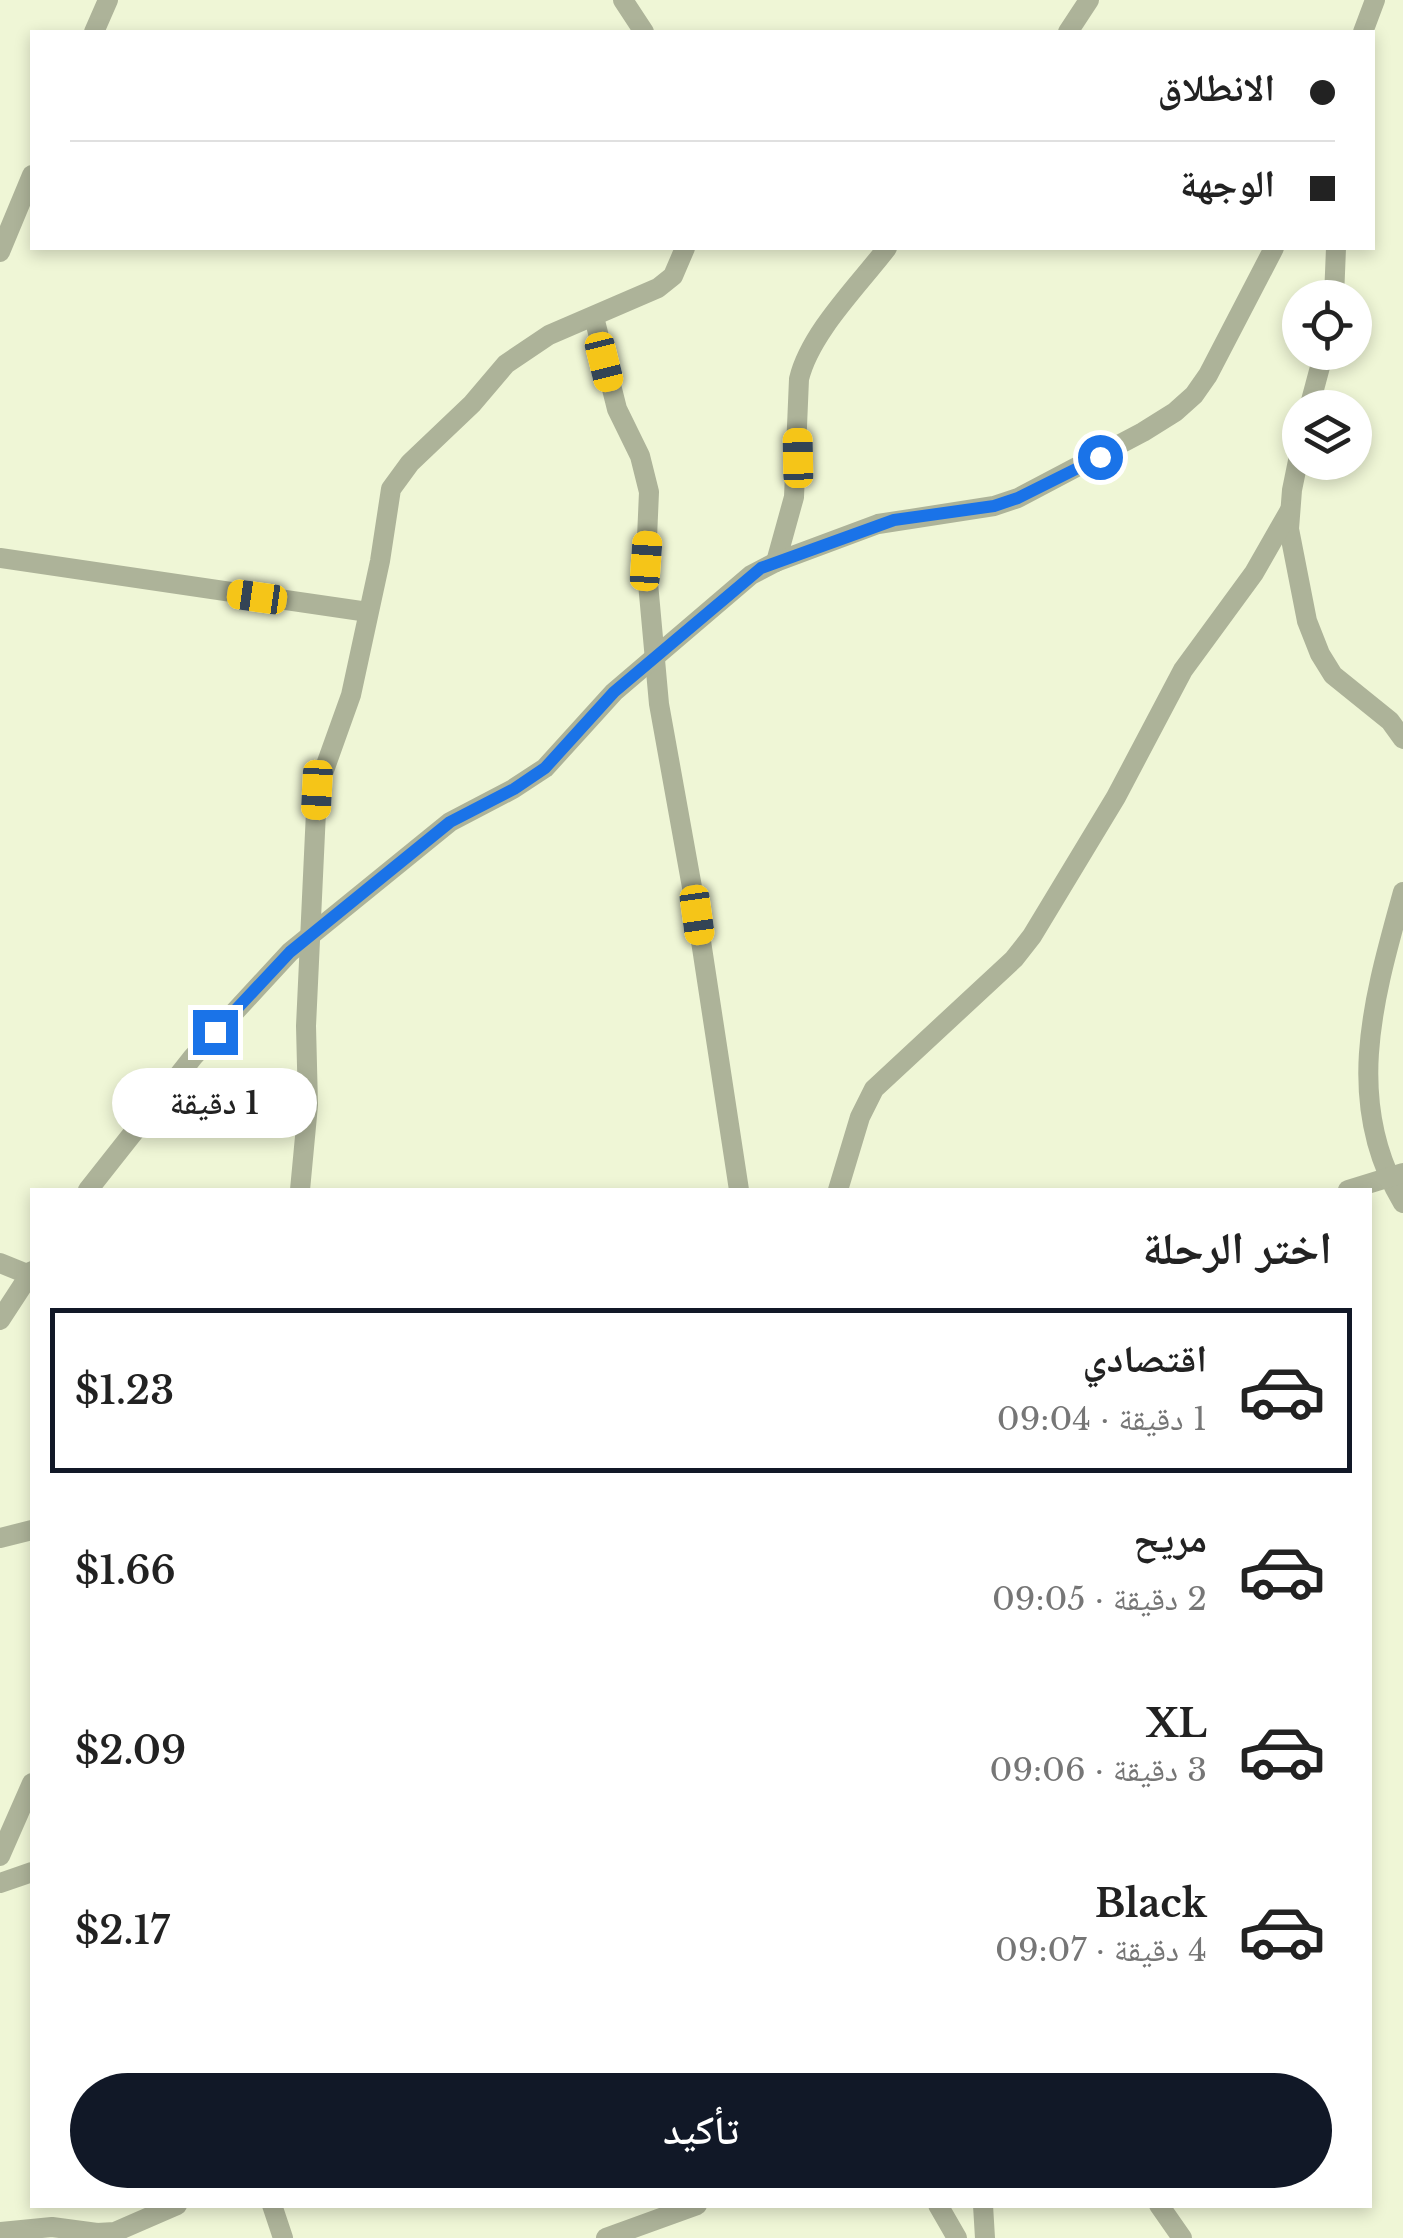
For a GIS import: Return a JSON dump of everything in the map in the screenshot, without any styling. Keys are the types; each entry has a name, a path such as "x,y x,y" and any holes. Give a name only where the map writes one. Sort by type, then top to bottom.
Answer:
{"street":[{"path":"95,30 108,0"},
{"path":"623,0 643,30"},
{"path":"1069,30 1089,0"},
{"path":"1364,30 1374,0"},
{"path":"0,252 30,180"},
{"path":"300,1188 308,1105 306,1026 317,790 351,695 380,560 387,506 398,476 472,404 506,364 549,335 658,288 672,276 683,250"},
{"path":"776,562 794,498 803,363 813,344 885,250"},
{"path":"90,1188 152,1106 270,970 450,822 545,768 599,706 751,575 776,562 894,520 982,508 1018,498 1100,457 1175,412 1208,376 1273,250"},
{"path":"1335,280 1336,250"},
{"path":"594,317 617,409 640,456 649,492 646,561 659,704 697,915 738,1188"},
{"path":"1295,480 1289,529 1296,578 1320,654 1333,675 1390,721 1403,739"},
{"path":"839,1188 860,1117 874,1089 1014,959 1032,936 1116,796 1183,670 1254,573 1290,510"},
{"path":"0,558 368,612"},
{"path":"1403,892 1387,950 1366,1062 1373,1127 1403,1202"},
{"path":"1354,1188 1395,1175"},
{"path":"0,1262 30,1273"},
{"path":"0,1320 30,1277"},
{"path":"0,1538 30,1530"},
{"path":"0,1856 30,1788"},
{"path":"0,1883 30,1873"},
{"path":"0,2232 52,2227 115,2232 170,2208"},
{"path":"273,2208 283,2238"},
{"path":"606,2238 689,2208"},
{"path":"940,2208 957,2238"},
{"path":"982,2208 985,2238"},
{"path":"1161,2208 1182,2238"}],"route":[{"path":"215,1032 270,970 408,854 450,822 545,768 614,692 761,568 878,524 994,506 1100,457"}]}
